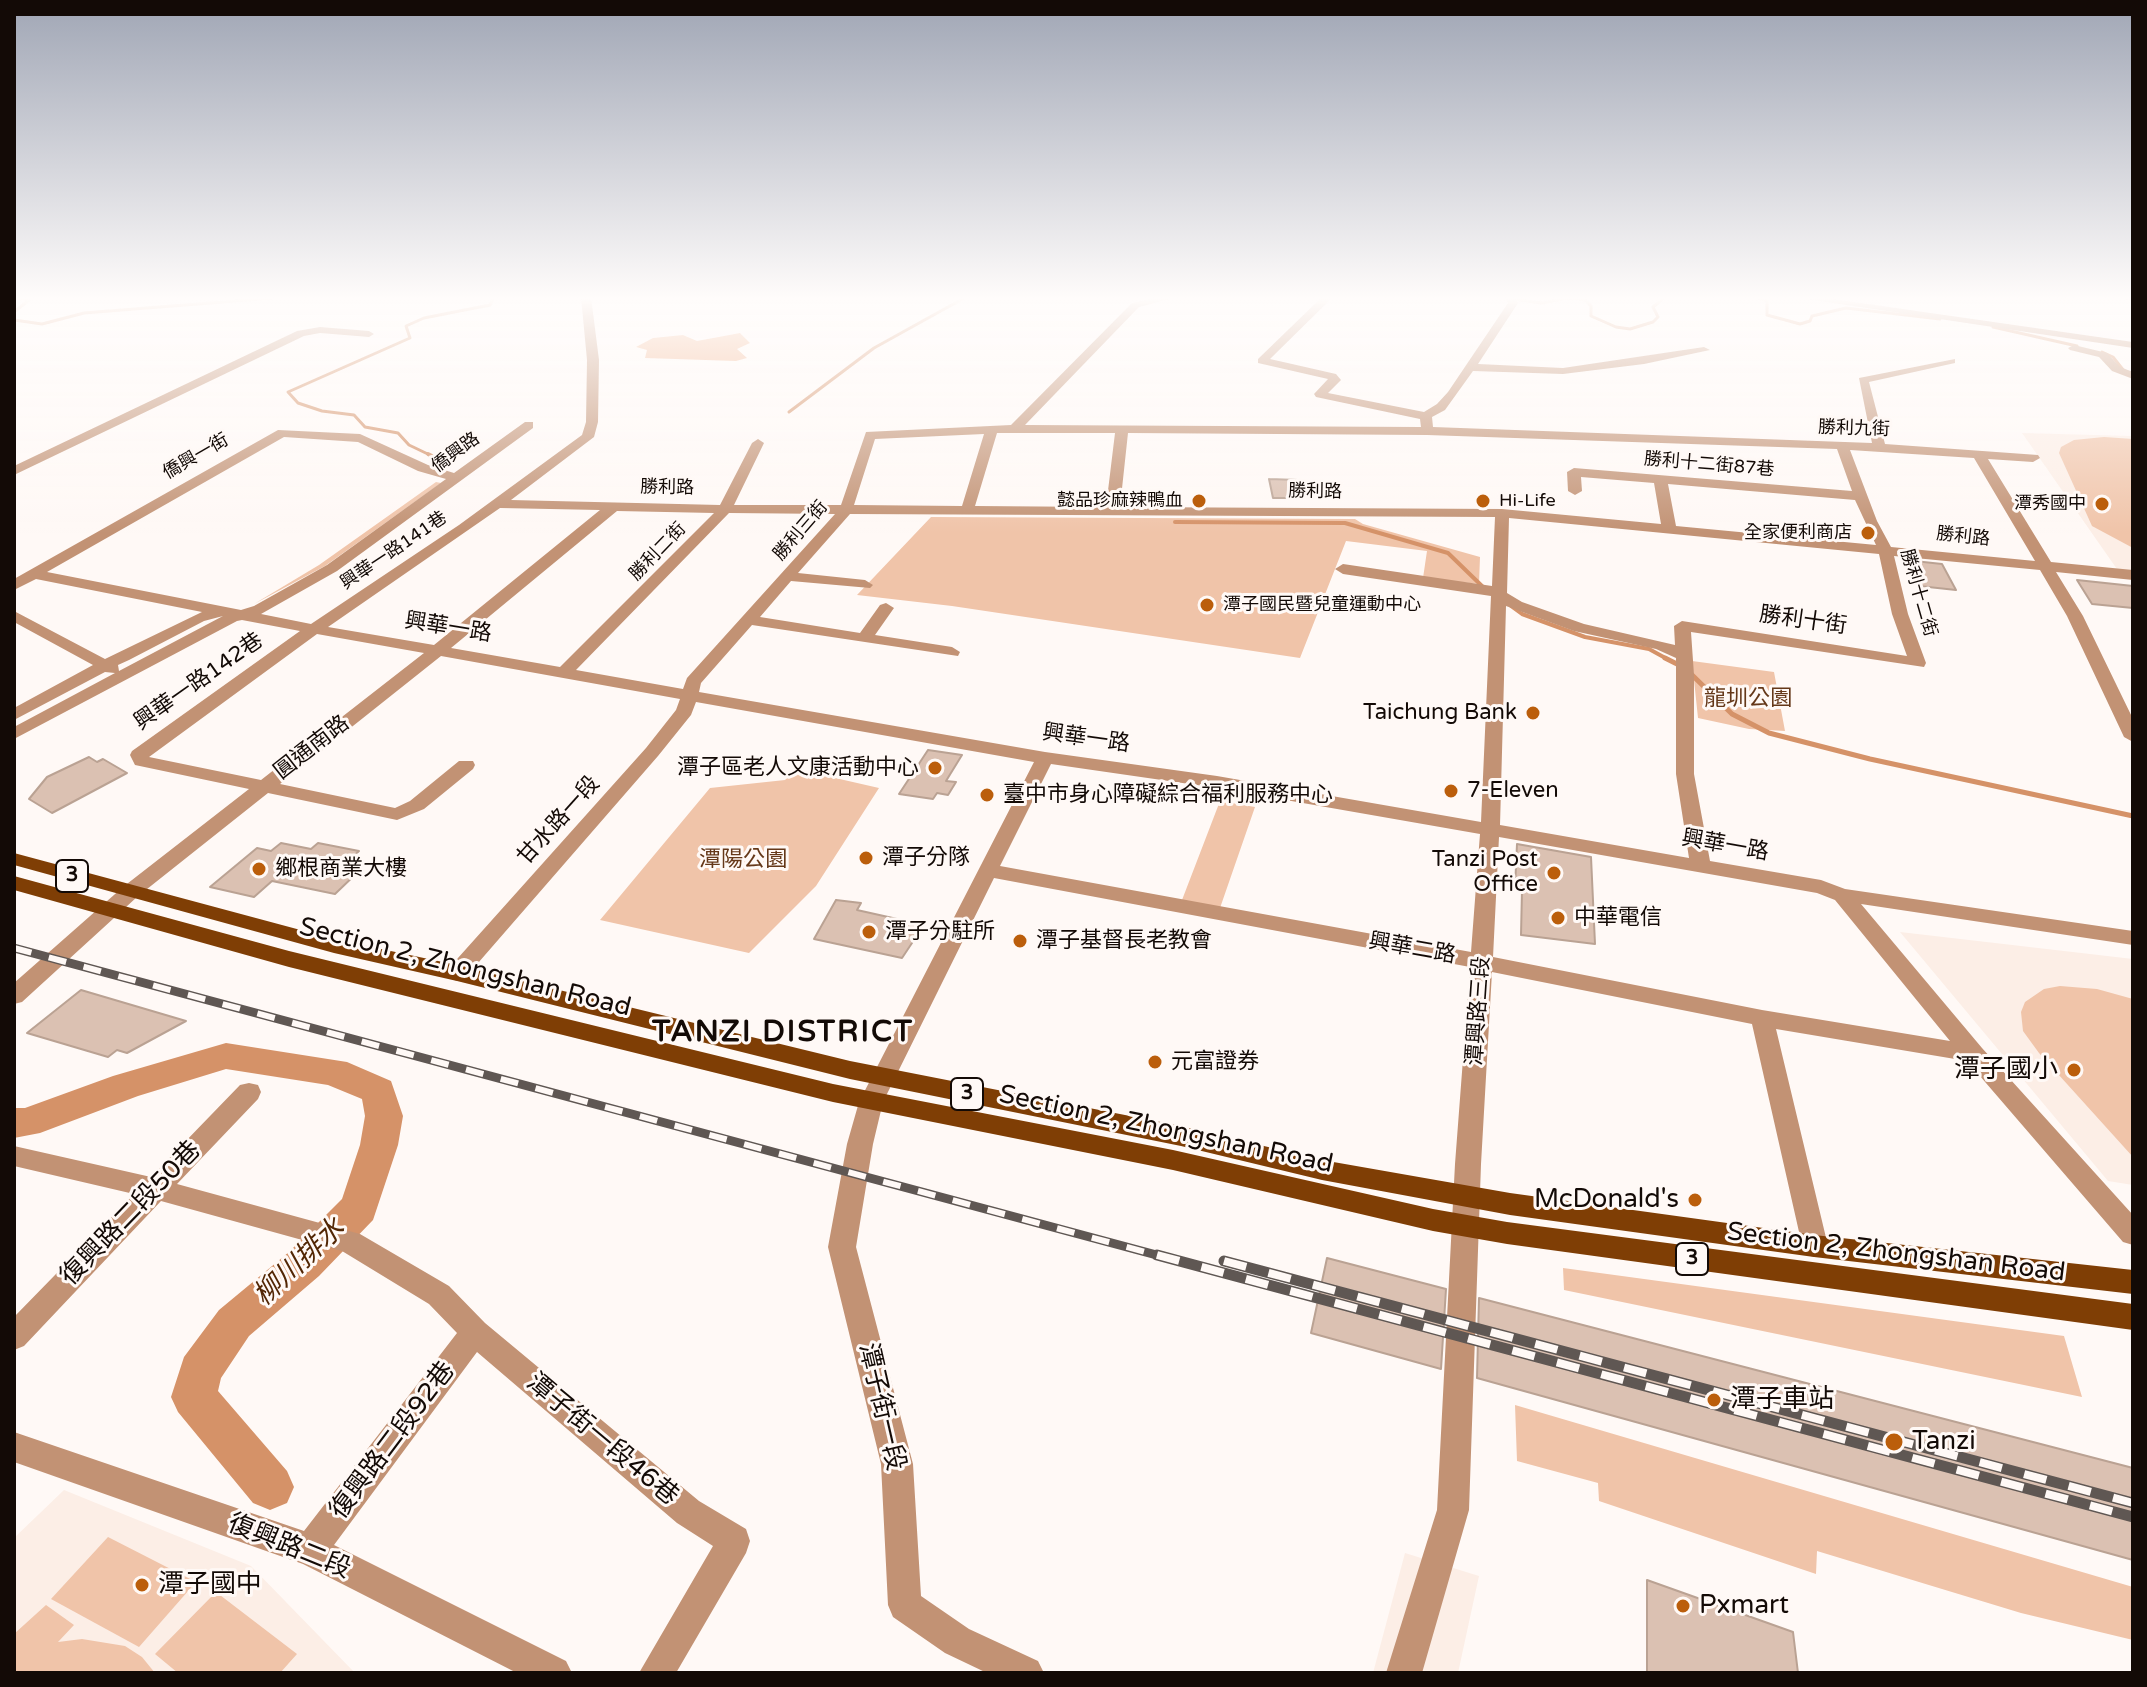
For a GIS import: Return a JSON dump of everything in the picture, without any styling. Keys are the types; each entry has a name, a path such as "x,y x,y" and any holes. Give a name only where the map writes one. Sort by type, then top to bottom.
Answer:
{"main road":[{"name":"Section 2, Zhongshan Road","path":"14,859 334,946 457,973 877,1090 1181,1136 1322,1170 1510,1204 1814,1246 2133,1282"},
{"name":"Section 2, Zhongshan Road","path":"14,883 289,959 877,1090 1309,1193 1467,1226 2133,1317"}],"street":[{"path":"14,471 212,376"},
{"name":"興華一路141巷","path":"314,629 464,528 588,437 592,422 593,376"},
{"path":"1014,429 1067,376"},
{"path":"1331,376 1335,380 1320,394 1324,396 1426,416 1441,407 1464,376"},
{"path":"1879,447 1863,380 1883,376"},
{"path":"1426,416 1427,431"},
{"name":"僑興路","path":"14,715 198,618 244,603 310,566 508,425 529,425 332,568 260,609 239,615 14,734"},
{"path":"967,511 992,430"},
{"name":"勝利九街","path":"992,430 1427,431 1879,447 2033,458"},
{"name":"勝利三街","path":"687,695 693,682 846,510 870,435 992,430"},
{"path":"1112,512 1122,430"},
{"name":"僑興一街","path":"14,585 282,433 360,438 439,474 456,478"},
{"name":"勝利二街","path":"565,672 645,594 725,509 758,443"},
{"name":"勝利十二街","path":"1842,446 1860,496 1885,549 1900,614 1918,663"},
{"path":"1978,453 2075,616 2133,737"},
{"name":"勝利十二街87巷","path":"1575,491 1574,472 1860,496"},
{"path":"1660,479 1669,528"},
{"name":"勝利路","path":"494,504 725,509 1502,513 2133,575"},
{"name":"圓通南路","path":"14,996 130,892 437,651 614,506"},
{"name":"潭興路三段","path":"1404,1673 1453,1510 1490,830 1492,595 1502,513"},
{"path":"1343,569 1492,595 1580,628 1661,645 1686,666 1685,774 1701,866"},
{"name":"興華一路","path":"33,574 314,629 1045,758 1217,782 1821,887 1842,895 2133,938"},
{"path":"789,576 865,585"},
{"path":"864,638 886,608"},
{"path":"14,616 104,666 126,674"},
{"path":"750,620 952,652"},
{"name":"勝利十街","path":"1686,666 1682,626 1918,663"},
{"name":"興華一路142巷","path":"261,787 142,761 139,755 314,629"},
{"name":"甘水路一段","path":"457,973 652,752 685,711 687,695"},
{"path":"877,1090 1045,758"},
{"path":"261,787 397,814 417,805 466,765"},
{"name":"興華二路","path":"990,871 1482,962 1762,1018 1974,1054"},
{"path":"1842,895 1974,1054 2133,1234"},
{"path":"1762,1018 1814,1246"},
{"name":"潭子街一段","path":"877,1090 842,1247 897,1464 905,1605 957,1641 1026,1673"},
{"name":"復興路二段50巷","path":"14,1337 249,1092"},
{"name":"潭子街一段46巷","path":"14,1156 154,1188 350,1242 439,1295 475,1332 688,1512 734,1541 657,1673"},
{"name":"復興路二段92巷","path":"310,1550 475,1332"},
{"name":"復興路二段","path":"14,1447 310,1550 554,1673"}],"shaded area":[{"name":"潭秀國中","path":"2022,433 2133,436 2133,573 2119,572"},
{"name":"潭子國小","path":"1900,932 2133,959 2133,1185 2108,1181"},
{"name":"潭子國中","path":"64,1490 251,1566 355,1673 14,1673 14,1538"},
{"path":"1405,1553 1479,1576 1458,1673 1373,1673"}],"green space":[{"name":"潭秀國中","path":"2104,437 2133,439 2133,548 2092,526 2059,453 2061,447 2074,440"},
{"path":"436,482 441,483 325,566 254,604 319,565"},
{"path":"931,517 1355,519 1363,524 1480,557 1479,584 1423,578 1427,551 1346,541 1300,658 952,606 857,595"},
{"name":"龍圳公園","path":"1692,661 1774,672 1785,731 1749,729 1698,718"},
{"name":"潭陽公園","path":"796,769 879,788 816,886 749,953 600,920 710,788 785,780"},
{"path":"1220,801 1255,807 1220,908 1182,900"},
{"path":"2060,986 2097,989 2133,999 2133,1157 2039,1053 2023,1031 2021,1012 2025,1002 2044,989"},
{"path":"1563,1268 2064,1336 2082,1397 1564,1290"},
{"path":"1515,1405 2133,1587 2133,1640 2021,1613 1817,1551 1816,1574 1599,1501 1598,1483 1517,1461"},
{"path":"108,1537 196,1582 139,1647 51,1599"},
{"path":"216,1592 297,1654 280,1673 178,1673 155,1654"},
{"path":"46,1605 74,1625 58,1642 82,1639 125,1646 142,1657 155,1673 14,1673 14,1634"}],"building":[{"path":"1269,479 1298,480 1303,498 1273,498"},
{"path":"1905,560 1942,564 1956,590 1919,586"},
{"path":"2077,580 2133,586 2133,608 2092,604"},
{"name":"潭子區老人文康活動中心","path":"928,750 962,755 946,781 956,782 948,795 937,793 933,799 899,794"},
{"path":"89,757 97,762 103,759 127,773 52,813 29,799 47,777"},
{"name":"鄉根商業大樓","path":"281,843 311,849 318,843 359,851 342,867 360,870 335,894 272,881 254,897 210,887 257,848 271,851"},
{"path":"1517,844 1591,857 1595,944 1521,935 1522,890 1515,888"},
{"name":"潭子分駐所","path":"836,900 861,903 857,910 924,925 902,958 814,939"},
{"path":"81,990 186,1021 127,1053 117,1050 108,1057 27,1033"},
{"path":"1327,1258 1446,1289 1441,1369 1311,1333"},
{"name":"潭子車站","path":"1479,1298 2133,1468 2133,1560 1477,1378"},
{"name":"Pxmart","path":"1647,1580 1793,1632 1798,1673 1647,1673"}],"waterway":[{"path":"325,376 288,392 298,403 322,411 354,415 365,427 398,433 409,445 432,456"},
{"path":"789,412 837,376"},
{"path":"428,454 432,456"},
{"path":"432,456 440,460"},
{"path":"1175,522 1345,523 1448,553 1483,587"},
{"path":"1511,606 1522,614 1585,637 1649,649 1669,660"},
{"path":"1665,658 1669,660"},
{"path":"1669,660 1681,666"},
{"path":"1689,672 1732,714 1769,733 1870,759 2133,816"},
{"name":"柳川排水","path":"14,1123 27,1123 126,1086 226,1056 334,1072 378,1091 384,1116 379,1145 359,1208 304,1264 234,1323 200,1371 194,1397 270,1487"}],"railway":[{"path":"14,948 1164,1257"},
{"path":"1157,1255 2133,1517"},
{"path":"1224,1261 2133,1503"}],"place":[{"name":"懿品珍麻辣鴨血","path":"1199,501"},
{"name":"Hi-Life","path":"1483,501"},
{"name":"潭秀國中","path":"2102,504"},
{"name":"全家便利商店","path":"1868,533"},
{"name":"潭子國民暨兒童運動中心","path":"1207,605"},
{"name":"Taichung Bank","path":"1533,713"},
{"name":"潭子區老人文康活動中心","path":"935,768"},
{"name":"7-Eleven","path":"1451,791"},
{"name":"臺中市身心障礙綜合福利服務中心","path":"987,795"},
{"name":"潭子分隊","path":"866,858"},
{"name":"鄉根商業大樓","path":"259,869"},
{"name":"Tanzi Post Office","path":"1554,873"},
{"name":"中華電信","path":"1558,918"},
{"name":"潭子分駐所","path":"869,932"},
{"name":"潭子基督長老教會","path":"1020,941"},
{"name":"元富證券","path":"1155,1062"},
{"name":"潭子國小","path":"2074,1070"},
{"name":"McDonald's","path":"1695,1200"},
{"name":"潭子車站","path":"1714,1400"},
{"name":"Tanzi","path":"1894,1442"},
{"name":"潭子國中","path":"142,1585"},
{"name":"Pxmart","path":"1683,1606"}],"district":[{"name":"TANZI DISTRICT","path":"783,1033"}]}
